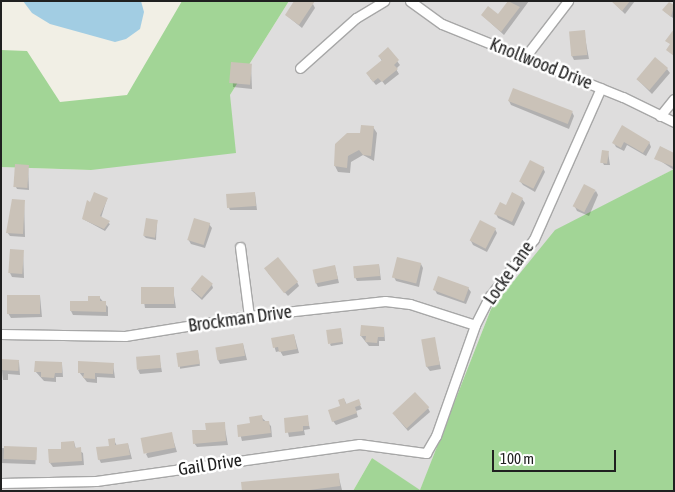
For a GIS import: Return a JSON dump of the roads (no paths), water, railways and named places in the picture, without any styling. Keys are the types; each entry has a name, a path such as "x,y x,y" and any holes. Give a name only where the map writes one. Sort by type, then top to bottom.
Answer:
{"street":[{"path":"300,68 356,18 384,1"},
{"name":"Knollwood Drive","path":"410,1 442,24 601,88 674,122"},
{"path":"526,57 568,1"},
{"name":"Locke Lane","path":"418,453 426,453 432,444 475,325 490,296 534,239 601,88"},
{"path":"660,116 674,99"},
{"path":"240,247 249,316"},
{"name":"Brockman Drive","path":"1,334 125,336 249,316 385,300 410,304 475,325"},
{"name":"Gail Drive","path":"1,483 96,481 359,444 385,445 418,453"}],"water":[{"path":"23,1 141,1 144,12 140,29 126,39 115,42 50,24 32,13"}]}
